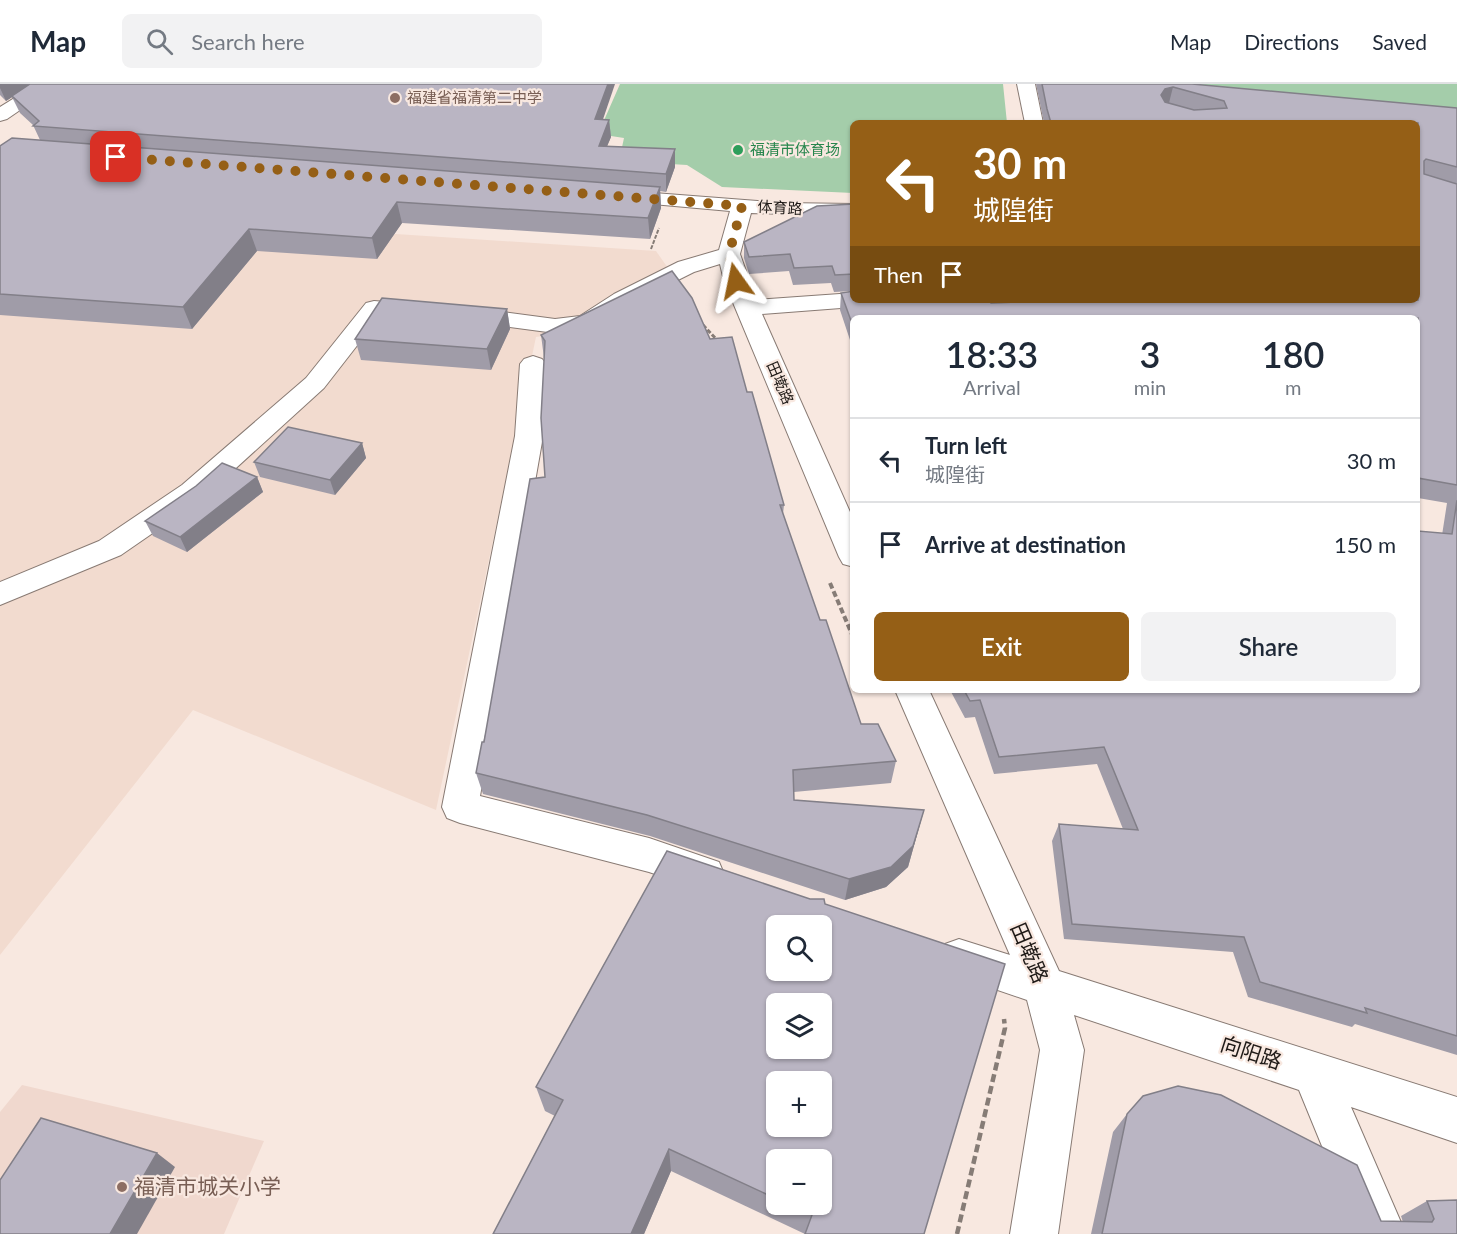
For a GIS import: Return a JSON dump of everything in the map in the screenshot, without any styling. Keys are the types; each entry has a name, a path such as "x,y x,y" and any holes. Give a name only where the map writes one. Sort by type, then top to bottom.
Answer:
{"street":[{"path":"0,100 26,84"},
{"path":"0,115 49,84"},
{"path":"1026,84 1033,120"},
{"name":"体育路","path":"601,195 742,206 850,210"},
{"path":"0,594 110,548 192,492 315,383 374,308 495,318 555,326 586,323 622,299 686,267 729,254 742,206"},
{"name":"田墘路","path":"729,254 736,281 850,548"},
{"path":"748,308 850,300"},
{"path":"533,364 529,436 460,807 649,855 737,885"},
{"name":"田墘路","path":"913,693 1045,987 1062,1050 1034,1234"},
{"name":"向阳路","path":"925,947 1457,1120"},
{"path":"1314,1074 1382,1234"}],"path":[{"path":"659,227 649,254 696,318 721,344"},
{"path":"827,575 850,630"}],"shaded area":[{"path":"274,226 656,251 699,312 536,337 436,810 193,710 0,955 0,260"},
{"name":"福清市城关小学","path":"22,1085 264,1141 224,1234 0,1234 0,1112"}],"green space":[{"name":"福清市体育场","path":"620,84 1003,84 1007,120 850,120 850,193 722,187 687,165 619,161 624,138 598,134"},
{"path":"1159,84 1457,84 1457,115"}],"building":[{"path":"30,84 608,84 595,119 609,120 599,146 675,149 666,174 33,126 39,121 12,96"},
{"path":"1042,84 1192,84 1457,108 1457,167 1426,159 1424,174 1457,184 1457,485 1420,478 1420,315 850,315 850,318 841,293 850,292 850,303 1420,303 1420,120 1050,120","holes":["1173,87 1224,101 1227,108 1194,110 1165,102 1161,95 1165,89"]},
{"path":"12,138 660,187 648,218 397,202 372,238 249,229 183,307 0,294 0,146"},
{"path":"850,204 850,274 835,275 832,266 794,268 790,254 749,257 744,242 817,206"},
{"path":"672,271 692,298 710,339 732,337 747,392 752,392 784,505 780,505 820,620 826,620 861,724 878,724 896,761 793,770 794,800 924,810 913,846 891,867 849,879 647,815 476,773 482,742 484,742 530,479 545,477 541,418 545,341 541,335"},
{"path":"382,298 507,309 487,349 355,339"},
{"path":"288,427 362,443 330,480 254,462"},
{"path":"222,463 257,477 180,537 145,521 196,486"},
{"path":"1457,500 1457,1036 1365,1008 1367,1013 1260,982 1244,937 1072,924 1059,824 1138,830 1104,747 999,757 980,700 970,701 966,693 1420,693 1420,531 1452,534"},
{"path":"667,851 810,899 824,899 825,904 1005,964 924,1234 805,1234 812,1215 832,1215 832,1149 766,1149 766,1194 669,1149 631,1234 493,1234 563,1100 536,1087"},
{"path":"1178,1086 1221,1095 1357,1165 1381,1221 1432,1222 1434,1219 1427,1201 1457,1200 1457,1234 1102,1234 1127,1114 1143,1096"},
{"path":"41,1118 157,1153 110,1234 0,1234 0,1180"}],"place":[{"name":"福建省福清第二中学","path":"395,98"},
{"name":"福清市体育场","path":"738,150"},
{"name":"福清市城关小学","path":"122,1187"}],"route":[{"path":"116,157 742,206 729,254 736,281"}]}
